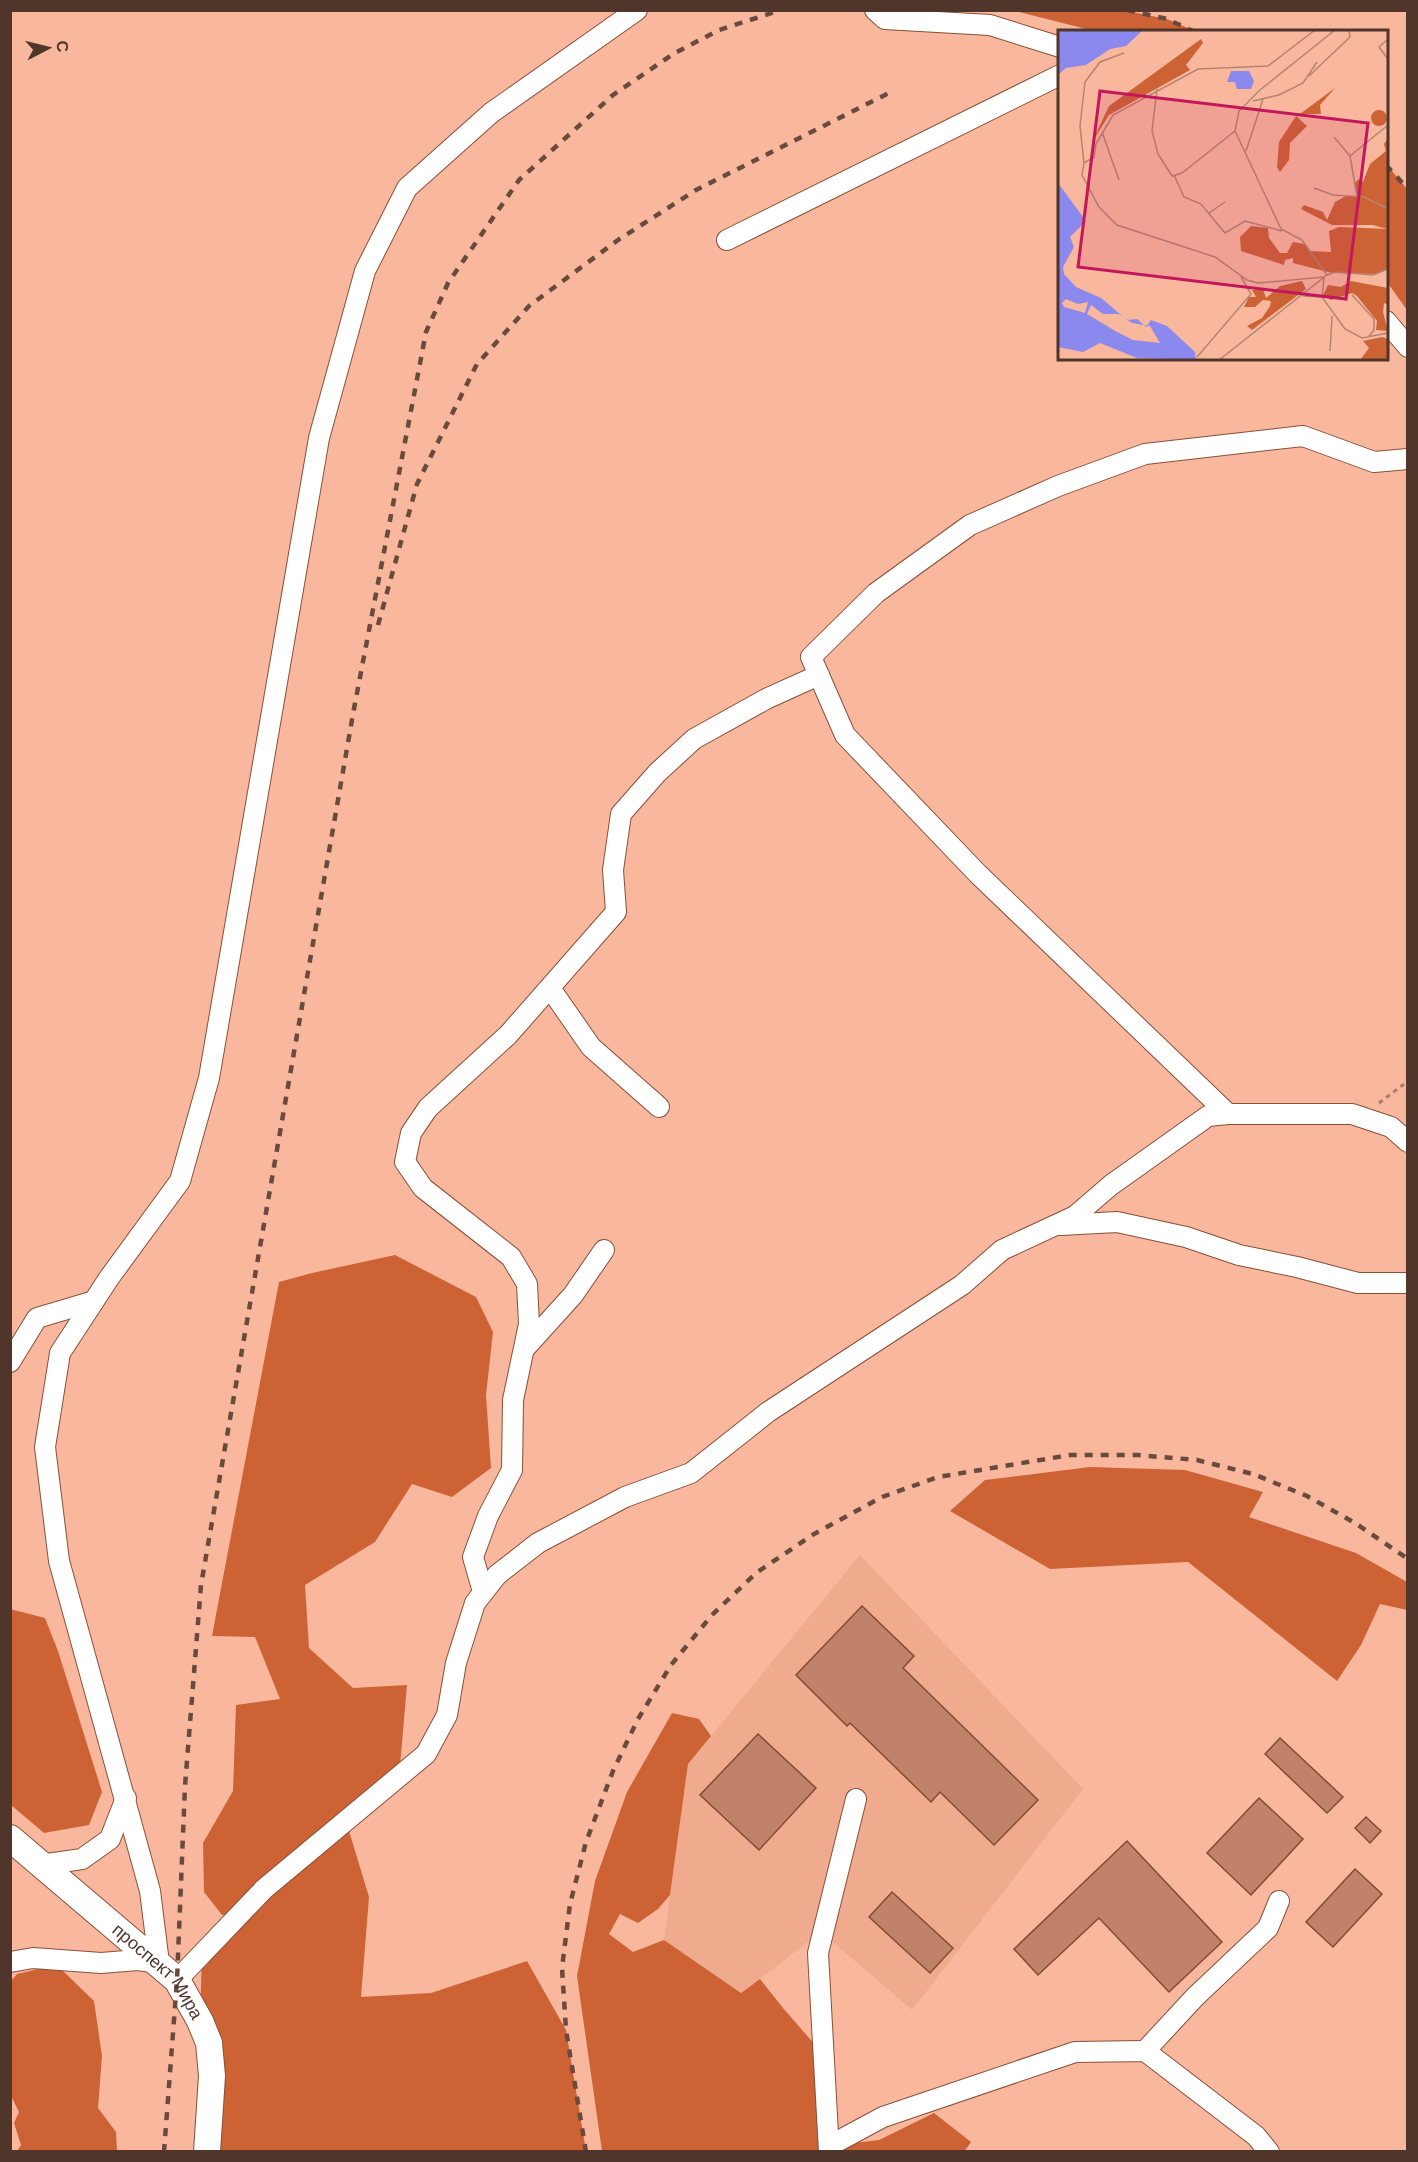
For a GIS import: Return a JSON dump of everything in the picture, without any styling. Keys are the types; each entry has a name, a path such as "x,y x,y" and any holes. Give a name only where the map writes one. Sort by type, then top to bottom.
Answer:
{"main road":[{"name":"проспект Мира","path":"10,1838 168,1972 200,2021 209,2043 212,2076 207,2151"}],"street":[{"path":"168,1972 126,1798 59,1561 45,1447 60,1353 94,1301 180,1181 209,1078 319,438 365,271 407,189 491,113 637,10"},
{"path":"875,10 885,19 990,25 1058,47"},
{"path":"726,240 1058,75"},
{"path":"1388,323 1407,347"},
{"path":"1228,1114 978,874 845,735 811,657 876,593 970,525 1058,486 1145,454 1302,436 1374,462 1407,459"},
{"path":"483,1592 473,1557 489,1516 512,1470 513,1400 529,1324 528,1284 512,1257 423,1188 405,1162 411,1133 428,1108 508,1035 616,912 613,870 621,814 657,773 694,739 766,699 819,675"},
{"path":"550,988 591,1047 659,1107"},
{"path":"168,1972 264,1888 426,1754 447,1715 456,1663 475,1603 497,1575 538,1543 625,1497 691,1473 768,1412 962,1285 1002,1250 1076,1216 1111,1185 1208,1116 1352,1113 1392,1127 1407,1142"},
{"path":"1057,1225 1117,1222 1186,1237 1239,1255 1298,1267 1358,1283 1407,1283"},
{"path":"524,1350 573,1295 604,1250"},
{"path":"10,1362 36,1318 94,1301"},
{"path":"40,1865 82,1859 111,1839 126,1798"},
{"path":"856,1799 818,1953 829,2149 883,2117 1075,2052 1145,2051 1256,2136 1269,2151"},
{"path":"1145,2051 1195,1997 1268,1928 1279,1901"},
{"path":"10,1962 33,1958 101,1963 138,1960 168,1972"}],"path":[{"path":"1361,1117 1407,1081"}],"shaded area":[{"path":"1015,11 1127,11 1167,19 1193,30 1090,30"},
{"path":"1388,166 1407,189 1407,310 1388,283"},
{"path":"395,1255 476,1297 493,1332 486,1395 491,1468 452,1497 412,1484 375,1542 305,1585 309,1648 353,1688 407,1685 399,1777 346,1821 369,1897 361,1997 431,1993 527,1961 566,2030 586,2151 207,2151 200,2021 202,1952 239,1913 222,1915 204,1892 203,1843 233,1791 236,1705 280,1699 255,1637 212,1636 279,1282"},
{"path":"1090,1467 1185,1470 1263,1492 1249,1517 1356,1553 1407,1582 1407,1610 1380,1604 1361,1645 1337,1681 1188,1562 1050,1569 950,1511 985,1480"},
{"path":"860,1555 1083,1789 912,2010 821,1932 741,1993 664,1940 688,1764"},
{"path":"10,1609 45,1618 58,1651 102,1792 89,1825 44,1833 11,1805"},
{"path":"672,1713 699,1719 711,1736 688,1764 670,1895 658,1909 638,1923 620,1914 609,1934 633,1952 664,1940 741,1993 760,1979 823,2054 829,2146 879,2140 934,2113 971,2142 964,2152 602,2151 577,1976 595,1881 627,1792"},
{"path":"47,1967 62,1970 94,2001 102,2056 98,2108 116,2132 117,2151 17,2151 21,2145 14,2123 19,2112 11,2096 11,1981 17,1974"}],"building":[{"path":"862,1606 914,1656 903,1668 1038,1800 994,1845 940,1792 931,1802 850,1723 847,1726 796,1675"},
{"path":"758,1734 816,1788 759,1850 700,1795"},
{"path":"1280,1738 1343,1797 1327,1813 1265,1754"},
{"path":"1259,1798 1303,1839 1251,1895 1207,1853"},
{"path":"1366,1817 1381,1831 1370,1843 1355,1828"},
{"path":"1127,1841 1222,1942 1169,1992 1099,1918 1038,1975 1014,1949"},
{"path":"1355,1869 1382,1894 1333,1947 1306,1922"},
{"path":"892,1892 953,1948 930,1973 869,1917"}],"railway":[{"path":"164,2152 177,1980 185,1786 201,1585 353,714 426,332 448,283 519,180 613,95 673,54 719,30 781,10"},
{"path":"1127,10 1167,19 1191,30"},
{"path":"378,625 417,484 477,364 529,306 618,240 696,190 893,91"},
{"path":"1388,167 1408,189"},
{"path":"586,2152 566,2030 562,1968 570,1904 586,1842 613,1771 638,1719 671,1665 712,1615 756,1573 814,1534 882,1497 938,1477 1070,1455 1137,1455 1197,1460 1253,1474 1307,1496 1355,1523 1408,1559"}]}
